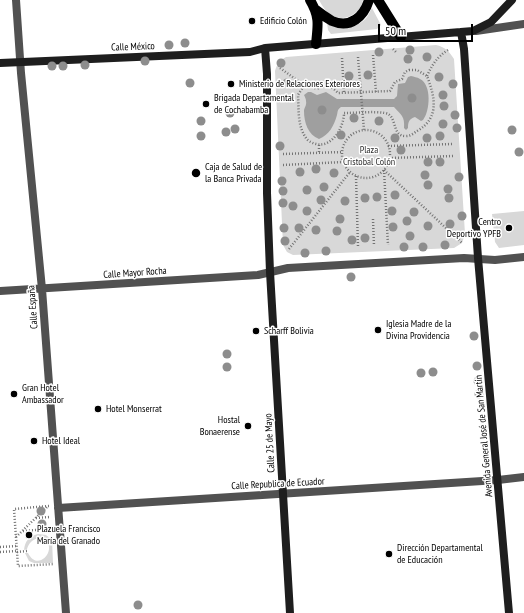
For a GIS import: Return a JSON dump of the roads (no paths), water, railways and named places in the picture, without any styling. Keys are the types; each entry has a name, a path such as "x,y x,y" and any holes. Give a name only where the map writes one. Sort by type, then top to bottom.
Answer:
{"main road":[{"path":"310,0 316,10 318,20 316,44"},
{"path":"316,10 333,21 345,23 351,22 362,15 369,0"},
{"path":"378,0 401,37"},
{"path":"270,272 267,193 267,74 265,48 473,31 491,22 512,0"},
{"path":"461,32 464,49 478,258"},
{"name":"Calle México","path":"0,63 250,52 265,48"},
{"name":"Avenida General José de San Martín","path":"478,258 509,613"},
{"name":"Calle 25 de Mayo","path":"270,272 290,613"}],"street":[{"name":"Calle España","path":"16,0 42,289 52,507 66,613"},
{"path":"473,31 524,24"},
{"path":"270,272 288,268 478,258 495,260 524,257"},
{"name":"Calle Mayor Rocha","path":"0,291 258,275 270,272"},
{"name":"Calle Republica de Ecuador","path":"52,507 283,494 524,477"}],"place":[{"name":"Edificio Colón","path":"252,21"},
{"name":"Ministerio de Relaciones Exteriores","path":"231,84"},
{"name":"Brigada Departamental de Cochabamba","path":"206,104"},
{"name":"Caja de Salud de la Banca Privada","path":"196,173"},
{"name":"Centro Deportivo YPFB","path":"509,228"},
{"name":"Iglesia Madre de la Divina Providencia","path":"378,330"},
{"name":"Scharff Bolivia","path":"256,331"},
{"name":"Gran Hotel Ambassador","path":"14,394"},
{"name":"Hotel Monserrat","path":"98,409"},
{"name":"Hostal Bonaerense","path":"248,426"},
{"name":"Hotel Ideal","path":"34,441"},
{"name":"Plazuela Francisco María del Granado","path":"29,535"},
{"name":"Dirección Departamental de Educación","path":"389,554"}],"park label":[{"name":"Plaza Cristobal Colón","path":"369,156"}]}
